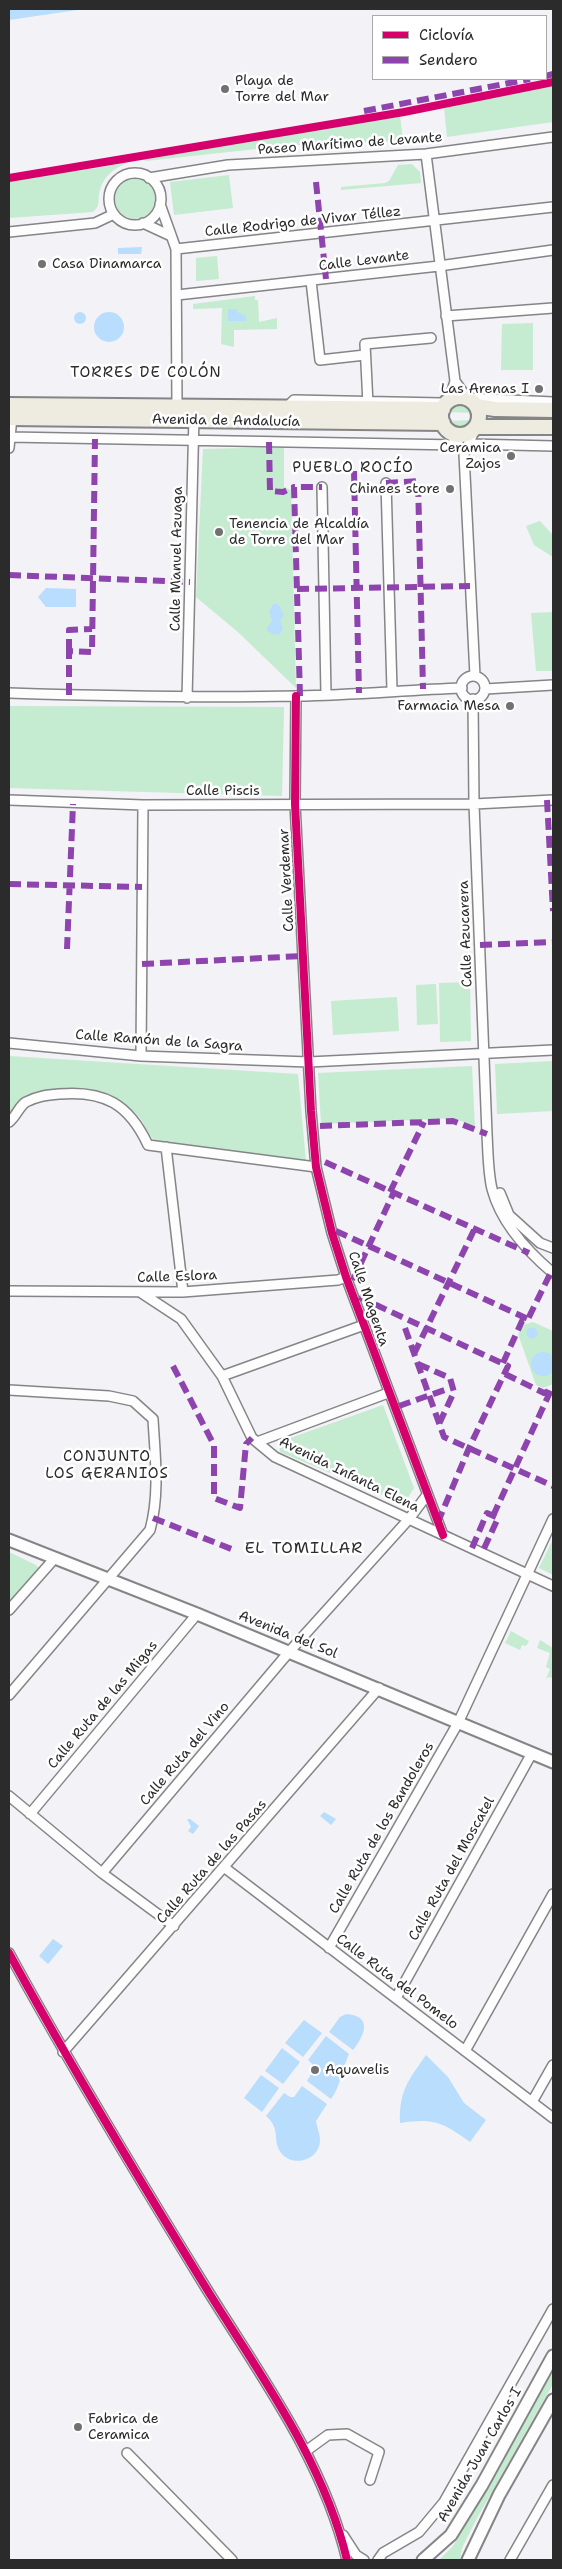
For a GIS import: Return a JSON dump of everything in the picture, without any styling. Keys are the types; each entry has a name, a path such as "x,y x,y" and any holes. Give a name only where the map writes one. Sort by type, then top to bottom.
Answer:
{"main road":[{"path":"472,402 479,419 472,432 461,435 446,428 446,405 458,398 472,402 494,409 553,410"},
{"name":"Avenida de Andalucía","path":"10,413 178,406 446,405"},
{"name":"Avenida de Andalucía","path":"10,413 446,428"},
{"path":"476,427 553,427"}],"street":[{"name":"Paseo Marítimo de Levante","path":"150,178 228,165 426,154 553,137"},
{"path":"426,154 455,381 446,405"},
{"path":"172,236 143,224 127,224 114,214 108,198 114,183 128,174 136,173 150,178 159,189 160,204 172,236 176,249 178,406"},
{"path":"143,224 154,216 160,204"},
{"name":"Calle Rodrigo de Vivar Téllez","path":"176,249 434,222 553,207"},
{"path":"9,232 94,224 114,214"},
{"name":"Calle Levante","path":"177,295 439,266 553,250"},
{"path":"311,281 320,360 365,355"},
{"path":"446,316 553,308"},
{"path":"368,404 365,344 431,338"},
{"path":"455,381 472,402 553,402"},
{"name":"Calle Manuel Azuaga","path":"187,698 194,406"},
{"path":"9,448 10,413"},
{"path":"475,676 464,454 476,427"},
{"path":"446,428 464,454"},
{"path":"9,437 458,445"},
{"path":"469,444 553,446"},
{"path":"386,483 392,690"},
{"path":"322,486 326,695"},
{"path":"475,676 482,679 485,689 480,698 473,699 464,695 462,688 465,679 475,676"},
{"path":"485,689 553,685"},
{"path":"9,694 187,698 326,695 392,690 462,688"},
{"name":"Calle Verdemar","path":"296,696 296,804 309,1062"},
{"name":"Calle Azucarera","path":"473,699 474,804 489,1168 492,1189 502,1214 529,1253 553,1273"},
{"name":"Calle Piscis","path":"9,800 143,805 474,804 553,800"},
{"path":"141,1056 143,805"},
{"name":"Calle Ramón de la Sagra","path":"9,1043 141,1056 309,1062 553,1050"},
{"name":"Calle Magenta","path":"309,1062 316,1167 332,1232 346,1277 388,1393 443,1535"},
{"path":"9,1122 17,1115 24,1104 40,1095 77,1092 96,1096 122,1108 138,1123 148,1144 316,1167"},
{"path":"166,1147 184,1292"},
{"name":"Calle Azucarera","path":"489,1168 509,1215 540,1243 553,1248"},
{"name":"Calle Eslora","path":"9,1291 184,1292 338,1280 346,1277"},
{"name":"Avenida Infanta Elena","path":"140,1292 181,1319 222,1376 252,1438 275,1457 553,1586"},
{"path":"222,1376 364,1325"},
{"path":"9,1390 109,1396 133,1401 153,1419 156,1478 153,1518 150,1530 9,1695"},
{"path":"257,1442 388,1393"},
{"name":"Calle Ruta del Vino","path":"102,1873 289,1652 409,1519 427,1495"},
{"name":"Calle Ruta de los Bandoleros","path":"330,1948 458,1723 553,1519"},
{"name":"Avenida del Sol","path":"9,1540 379,1688 553,1762"},
{"path":"9,1610 54,1559"},
{"name":"Calle Ruta de las Migas","path":"30,1814 197,1614"},
{"name":"Calle Ruta de las Pasas","path":"63,2052 225,1868 379,1688"},
{"name":"Calle Ruta del Moscatel","path":"396,1998 532,1753"},
{"path":"9,1796 102,1873 174,1926"},
{"name":"Calle Ruta del Pomelo","path":"225,1868 553,2118"},
{"path":"465,2051 553,1894"},
{"path":"9,1953 63,2052 306,2451 340,2530 356,2555 364,2560"},
{"path":"532,2102 553,2065"},
{"path":"378,2560 383,2553 419,2532 444,2502 553,2309"},
{"name":"Avenida Juan Carlos I","path":"423,2560 451,2535 482,2485 553,2356"},
{"path":"468,2560 499,2495 553,2400"},
{"path":"306,2451 328,2435 347,2434 379,2452 370,2480"},
{"path":"127,2453 232,2560"},
{"path":"510,2560 553,2485"},
{"path":"340,2530 347,2560"}],"green space":[{"path":"553,85 553,122 447,137 444,108"},
{"path":"400,115 403,141 293,145 146,161 142,159"},
{"path":"129,162 118,167 106,178 99,194 98,206 93,212 9,218 9,180"},
{"path":"412,164 420,172 421,183 341,190 341,187 385,183 389,181 398,165"},
{"path":"229,175 233,208 174,215 170,182"},
{"path":"139,179 146,182 152,188 155,199 154,207 146,216 139,219 131,219 124,216 116,207 115,195 118,188 127,180"},
{"path":"217,256 219,279 196,281 196,258"},
{"path":"255,296 255,300 258,300 259,322 277,318 277,329 234,330 234,347 221,344 222,308 193,309 193,304"},
{"path":"533,323 533,370 501,370 502,324"},
{"path":"454,404 466,405 474,413 446,412"},
{"path":"474,420 471,426 460,430 453,429 446,421"},
{"path":"284,447 284,487 291,490 296,688 239,633 196,597 203,449"},
{"path":"540,521 553,535 553,557 534,545 526,526"},
{"path":"553,612 553,671 536,671 531,613"},
{"path":"9,706 284,707 282,796 9,788"},
{"path":"470,982 471,1041 440,1042 439,983"},
{"path":"436,984 438,1024 417,1025 416,985"},
{"path":"397,997 399,1031 333,1035 331,1001"},
{"path":"9,1056 298,1074 306,1162 159,1144 151,1137 136,1114 127,1107 109,1097 89,1092 68,1090 36,1094 22,1101 9,1116"},
{"path":"553,1061 553,1111 497,1114 495,1064"},
{"path":"472,1066 475,1127 454,1118 321,1124 318,1073"},
{"path":"533,1322 553,1331 553,1384 543,1388 536,1385 518,1334 523,1325"},
{"path":"383,1405 414,1488 404,1504 280,1452 279,1442"},
{"path":"553,1539 553,1575 539,1568"},
{"path":"9,1552 39,1568 9,1603"},
{"path":"511,1631 529,1641 526,1646 522,1645 520,1650 505,1643"},
{"path":"540,1640 553,1648 553,1678 549,1677 546,1679 550,1669 546,1667 550,1653 537,1648"},
{"path":"553,2371 553,2384 475,2522 462,2548 460,2560 439,2560 453,2546"}],"water":[{"path":"9,9 84,9 9,20"},
{"path":"142,247 141,254 118,254 118,248"},
{"path":"228,309 237,309 237,312 246,316 246,321 228,321"},
{"path":"78,312 82,312 86,318 82,324 78,324 74,320 74,316"},
{"path":"109,312 115,313 123,321 123,333 115,341 109,342 103,341 95,333 94,327 95,321 103,313"},
{"path":"46,588 76,589 76,607 46,607 38,597"},
{"path":"273,604 278,604 284,615 280,621 283,628 279,635 266,630 272,620 269,612"},
{"path":"532,1327 538,1333 532,1339 526,1333"},
{"path":"543,1352 548,1353 554,1359 554,1369 548,1375 543,1376 538,1375 532,1369 531,1364 532,1359 538,1353"},
{"path":"324,1812 336,1819 331,1825 320,1816"},
{"path":"187,1819 190,1819 199,1826 193,1834 188,1831 191,1827"},
{"path":"53,1939 63,1946 48,1964 39,1956"},
{"path":"346,2014 360,2018 364,2027 361,2038 353,2050 329,2032 340,2017"},
{"path":"304,2020 322,2033 303,2057 285,2043"},
{"path":"326,2036 349,2054 331,2099 307,2081 313,2071 312,2064 308,2060"},
{"path":"282,2048 300,2062 283,2084 265,2071"},
{"path":"426,2055 448,2077 464,2103 486,2120 470,2142 437,2123 421,2121 400,2123 403,2094 414,2072"},
{"path":"261,2075 279,2088 262,2112 244,2098"},
{"path":"302,2086 327,2104 316,2121 320,2135 319,2147 311,2156 300,2161 287,2158 282,2154 277,2145 274,2126 266,2116 284,2093 294,2097"}],"marked path":[{"path":"547,76 553,74"},
{"path":"364,111 525,80"},
{"path":"316,182 326,279"},
{"path":"69,695 69,651 92,652 95,439"},
{"path":"269,442 270,491 283,492 294,487"},
{"path":"354,471 359,693"},
{"path":"386,483 418,481 423,689"},
{"path":"300,696 294,487 322,487"},
{"path":"9,575 190,582"},
{"path":"297,589 470,586"},
{"path":"69,651 69,630 92,629"},
{"path":"547,800 553,911"},
{"path":"67,949 73,804"},
{"path":"9,884 142,887"},
{"path":"480,945 553,942"},
{"path":"142,964 303,956"},
{"path":"320,1126 453,1121 487,1134"},
{"path":"390,1192 424,1122"},
{"path":"325,1162 529,1253"},
{"path":"353,1280 393,1194"},
{"path":"414,1354 474,1230"},
{"path":"336,1231 528,1319"},
{"path":"503,1363 522,1321 528,1319 551,1272"},
{"path":"359,1297 508,1366 469,1448 438,1522"},
{"path":"405,1328 444,1437 553,1486"},
{"path":"418,1364 450,1378 454,1392 439,1424"},
{"path":"173,1366 214,1445 214,1498 240,1508 246,1444 252,1438"},
{"path":"505,1374 544,1393 553,1389"},
{"path":"399,1406 453,1387"},
{"path":"493,1516 551,1390"},
{"path":"472,1548 487,1513 498,1518 482,1553"},
{"path":"153,1518 234,1550"}],"cycle path":[{"path":"9,178 404,112 553,82"},
{"path":"296,696 295,804 311,1111 316,1167 332,1233 346,1277 443,1535"},
{"path":"9,1953 128,2160 286,2416 322,2486 336,2522 347,2560"}],"place":[{"name":"Playa de Torre del Mar","path":"225,89"},
{"name":"Casa Dinamarca","path":"42,264"},
{"name":"Las Arenas I","path":"539,389"},
{"name":"Ceramica Zajos","path":"511,456"},
{"name":"Chinees store","path":"450,489"},
{"name":"Tenencia de Alcaldía de Torre del Mar","path":"219,532"},
{"name":"Farmacia Mesa","path":"510,706"},
{"name":"Aquavelis","path":"315,2070"},
{"name":"Fabrica de Ceramica","path":"78,2427"}],"district":[{"name":"TORRES DE COLÓN","path":"146,373"},
{"name":"PUEBLO ROCÍO","path":"353,468"},
{"name":"CONJUNTO LOS GERANIOS","path":"107,1466"},
{"name":"EL TOMILLAR","path":"304,1549"}]}
